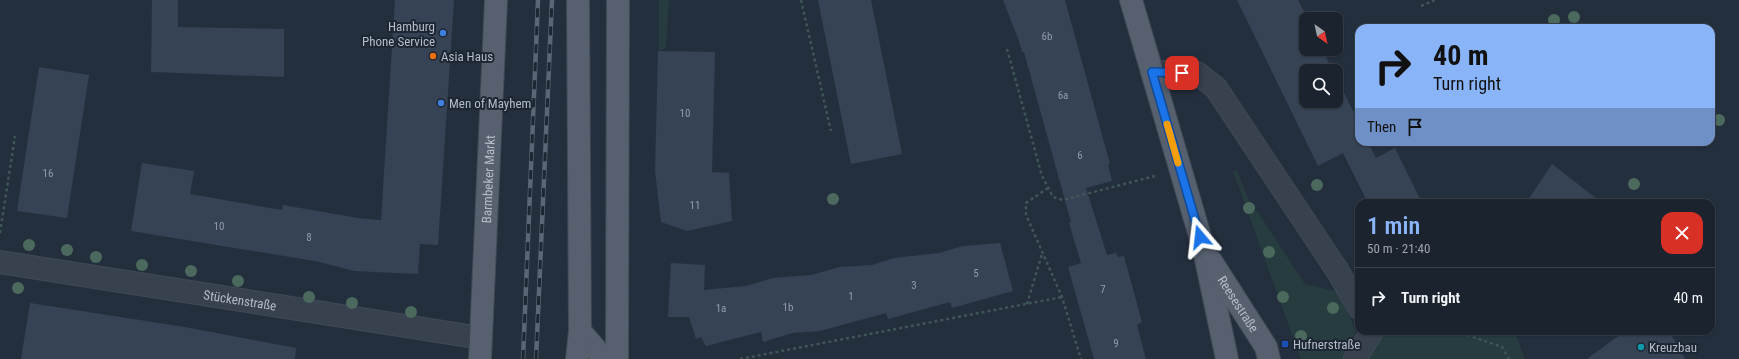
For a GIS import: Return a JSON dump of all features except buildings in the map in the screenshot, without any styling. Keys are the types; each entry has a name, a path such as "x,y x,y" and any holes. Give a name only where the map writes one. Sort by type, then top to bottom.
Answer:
{"main road":[{"name":"Barmbeker Markt","path":"480,349 496,0"},
{"path":"577,359 580,331 578,0"},
{"path":"617,359 618,0"},
{"name":"Reesestraße","path":"1131,0 1204,250 1227,359"},
{"name":"Reesestraße","path":"1204,250 1266,348 1269,359"},
{"path":"580,331 598,353 610,359"}],"street":[{"path":"1152,72 1197,73 1216,88 1337,270 1355,301"},
{"name":"Stückenstraße","path":"0,262 480,349"},
{"path":"1355,359 1370,335"}],"path":[{"path":"801,0 831,131"},
{"path":"1421,6 1435,0"},
{"path":"1007,49 1042,176 1053,197 1063,200 1180,170"},
{"path":"0,233 15,136"},
{"path":"1048,188 1026,203 1026,215 1062,297 1081,359"},
{"path":"1027,304 1043,253"},
{"path":"740,359 1062,297"},
{"path":"1468,335 1502,347 1508,359"}],"green space":[{"path":"659,0 669,0 666,48 659,50"},
{"path":"1233,171 1237,171 1252,208 1257,211 1305,284 1338,292 1355,329 1355,334 1348,353 1342,359 1301,359"},
{"path":"1370,335 1516,335 1525,359 1355,359"}],"railway":[{"path":"523,359 538,0"},
{"path":"536,359 552,0"}],"slow traffic":[{"path":"1167,124 1178,163"}],"place":[{"name":"Hamburg Phone Service","path":"443,33"},
{"name":"Asia Haus","path":"433,56"},
{"name":"Men of Mayhem","path":"441,103"},
{"name":"Hufnerstraße","path":"1285,344"},
{"name":"Kreuzbau","path":"1641,347"}],"route":[{"path":"1182,73 1152,72 1200,237"}]}
